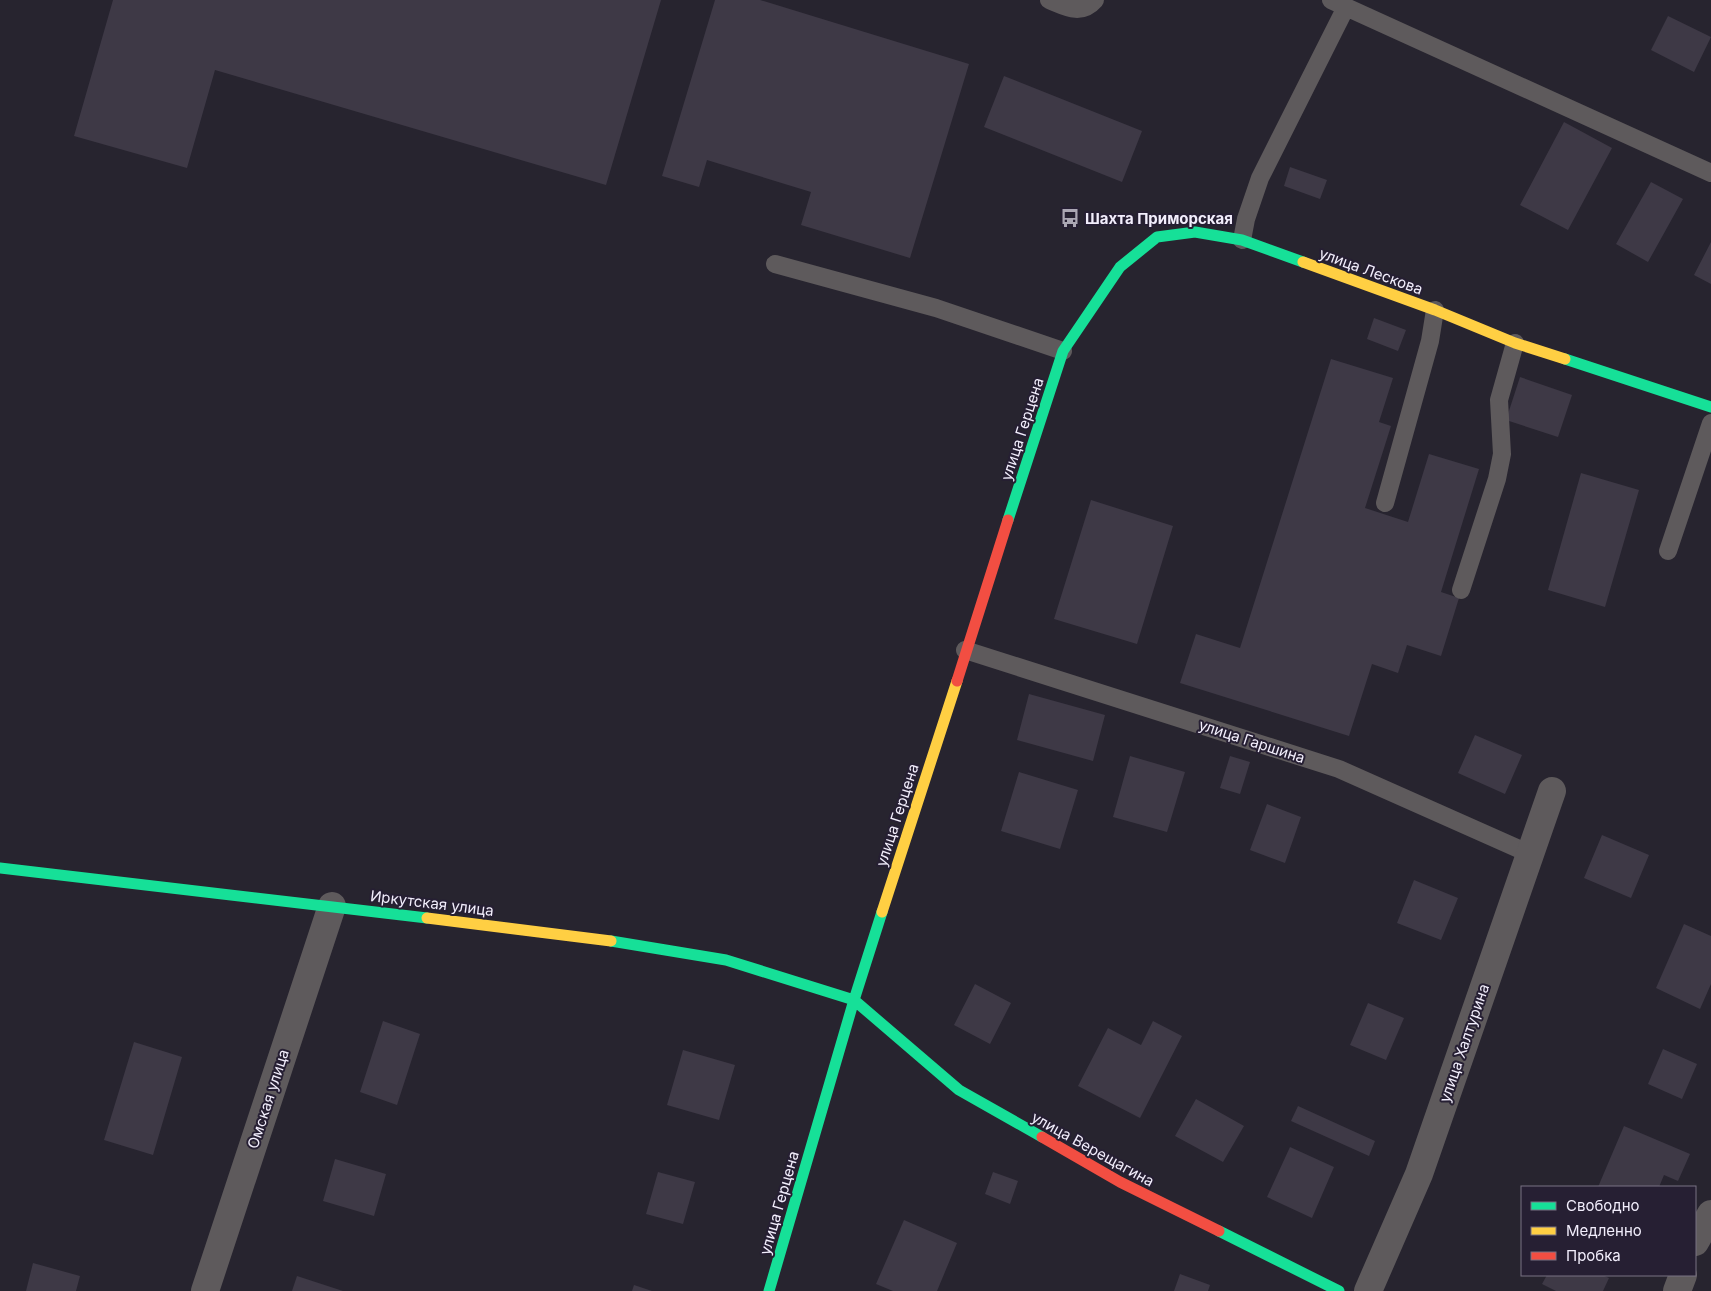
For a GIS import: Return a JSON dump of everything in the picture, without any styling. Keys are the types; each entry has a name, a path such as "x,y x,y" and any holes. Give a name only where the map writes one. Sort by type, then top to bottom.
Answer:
{"street":[{"name":"улица Лескова","path":"1063,351 1120,266 1157,237 1195,232 1242,240 1435,310 1515,343 1711,407"},
{"name":"улица Герцена","path":"769,1291 854,1000 1063,351"},
{"name":"улица Халтурина","path":"1368,1291 1419,1174 1552,791"},
{"name":"Иркутская улица","path":"0,868 601,939 726,960 854,1000"},
{"name":"Омская улица","path":"205,1291 332,906"},
{"name":"улица Верещагина","path":"854,1000 958,1090 1120,1182 1339,1291"},
{"path":"1696,1240 1711,1214"},
{"path":"1677,1291 1683,1276"}],"lane":[{"path":"1049,0 1072,10 1085,9 1095,0"},
{"path":"1242,240 1246,219 1260,178 1339,4 1711,173"},
{"path":"775,264 936,308 1063,351"},
{"path":"1384,503 1430,341 1435,310"},
{"path":"1461,590 1502,454 1499,400 1515,343"},
{"path":"1668,551 1711,424"},
{"name":"улица Гаршина","path":"966,650 1339,769 1530,854"}],"building":[{"path":"113,0 661,0 606,185 215,70 187,168 74,136"},
{"path":"715,0 760,0 969,64 910,258 801,225 811,192 707,160 699,187 662,176"},
{"path":"1668,16 1711,37 1694,72 1651,50"},
{"path":"1004,76 1142,131 1122,182 984,127"},
{"path":"1564,122 1612,148 1568,230 1520,205"},
{"path":"1290,167 1327,180 1320,199 1284,186"},
{"path":"1651,182 1683,199 1648,262 1616,244"},
{"path":"1711,242 1711,284 1694,275"},
{"path":"1374,318 1406,330 1398,351 1367,339"},
{"path":"1331,359 1393,378 1379,422 1391,426 1365,508 1408,522 1429,454 1479,469 1441,592 1459,598 1441,656 1407,645 1398,673 1372,664 1349,736 1180,683 1196,634 1240,648"},
{"path":"1520,377 1572,395 1558,437 1506,420"},
{"path":"1581,473 1639,490 1605,607 1548,590"},
{"path":"1091,500 1173,526 1137,644 1054,619"},
{"path":"1029,694 1105,715 1093,761 1017,740"},
{"path":"1475,735 1522,755 1505,794 1458,773"},
{"path":"1130,756 1185,772 1167,832 1113,817"},
{"path":"1230,756 1250,762 1240,794 1220,788"},
{"path":"1019,772 1078,790 1060,849 1001,831"},
{"path":"1267,804 1301,817 1285,863 1250,850"},
{"path":"1602,835 1649,855 1631,898 1584,878"},
{"path":"1414,880 1458,898 1441,940 1397,923"},
{"path":"1684,924 1711,936 1711,984 1700,1009 1656,988"},
{"path":"975,984 1011,1003 990,1044 954,1025"},
{"path":"1368,1003 1404,1018 1386,1060 1350,1045"},
{"path":"383,1021 420,1034 397,1105 360,1092"},
{"path":"1153,1021 1182,1036 1140,1118 1078,1086 1108,1028 1141,1045"},
{"path":"134,1042 182,1057 153,1155 104,1140"},
{"path":"1663,1049 1697,1064 1682,1099 1648,1084"},
{"path":"683,1050 735,1065 719,1120 667,1105"},
{"path":"1196,1099 1244,1126 1223,1162 1175,1136"},
{"path":"1298,1106 1375,1141 1369,1156 1291,1121"},
{"path":"1624,1126 1690,1154 1678,1181 1664,1175 1659,1186 1598,1186"},
{"path":"1290,1147 1334,1167 1312,1218 1267,1197"},
{"path":"335,1159 386,1174 374,1216 323,1201"},
{"path":"658,1172 695,1182 683,1224 646,1214"},
{"path":"993,1172 1018,1181 1010,1204 985,1194"},
{"path":"904,1220 957,1243 937,1291 893,1291 876,1284"},
{"path":"33,1263 80,1276 76,1291 26,1291"},
{"path":"1180,1274 1210,1285 1208,1291 1174,1291"},
{"path":"297,1276 343,1291 292,1291"},
{"path":"1546,1276 1604,1276 1609,1278 1603,1291 1556,1291 1542,1284"},
{"path":"634,1285 652,1291 632,1291"}],"traffic: fast":[{"path":"1008,520 1063,351 1120,267 1157,237 1195,232 1242,240 1303,262"},
{"path":"1565,359 1711,407"},
{"path":"0,868 427,918"},
{"path":"769,1291 854,1000 882,912"},
{"path":"611,941 726,960 854,1000 959,1090 1042,1137"},
{"path":"1219,1231 1339,1291"}],"traffic: slow":[{"path":"1303,262 1435,310 1515,343 1565,359"},
{"path":"882,912 957,681"},
{"path":"427,918 611,941"}],"traffic: jam":[{"path":"957,681 1008,520"},
{"path":"1042,1137 1120,1182 1219,1231"}],"place":[{"name":"Шахта Приморская","path":"1070,218"}]}
